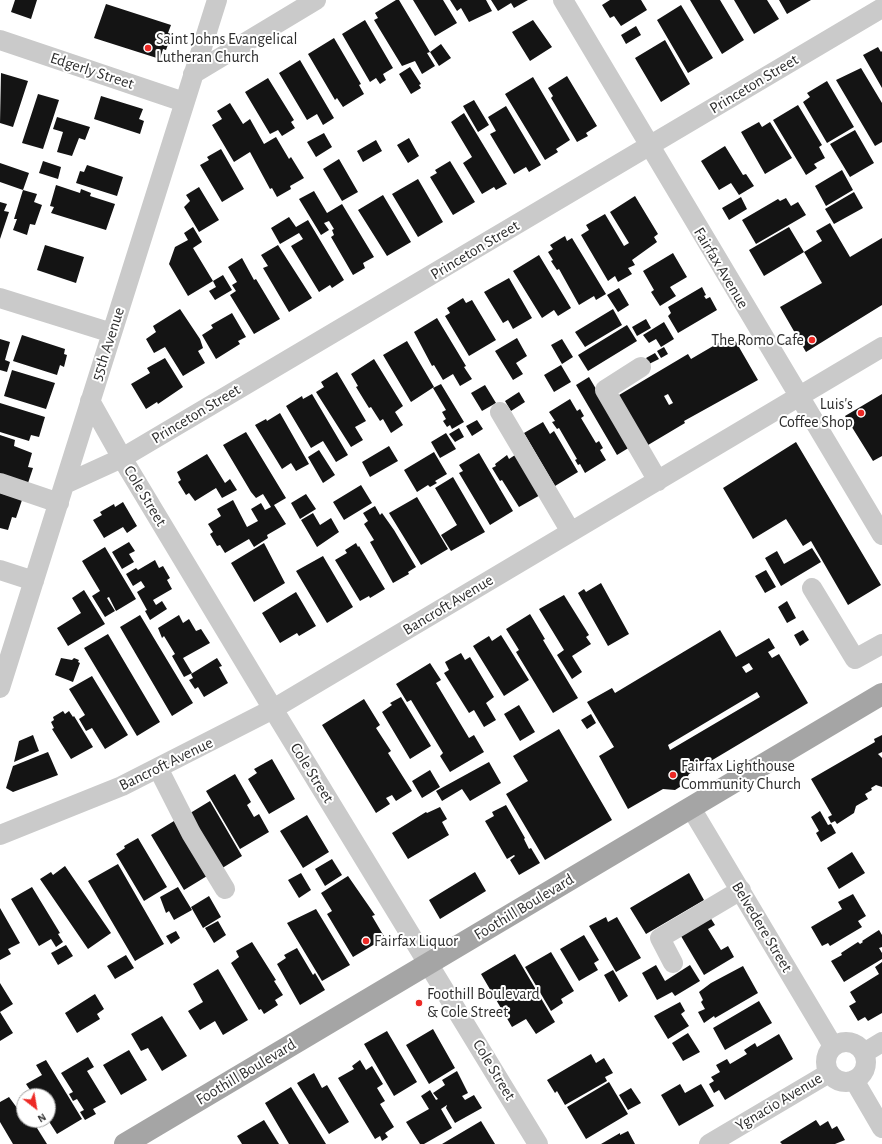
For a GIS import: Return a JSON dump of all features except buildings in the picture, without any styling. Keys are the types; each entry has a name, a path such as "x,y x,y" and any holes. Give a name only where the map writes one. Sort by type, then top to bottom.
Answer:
{"main road":[{"name":"Foothill Boulevard","path":"125,1144 882,694"}],"street":[{"name":"55th Avenue","path":"0,688 217,0"},
{"path":"193,74 316,0"},
{"name":"Fairfax Avenue","path":"562,0 798,397 882,535"},
{"name":"Princeton Street","path":"64,484 122,458 650,147 882,8"},
{"name":"Edgerly Street","path":"0,40 184,102"},
{"path":"0,298 112,333"},
{"name":"Bancroft Avenue","path":"0,835 122,786 273,709 882,347"},
{"path":"642,367 605,390 658,481"},
{"name":"Cole Street","path":"90,401 122,458 273,709 538,1144"},
{"path":"500,412 571,532"},
{"path":"0,483 59,503"},
{"path":"0,570 34,581"},
{"path":"812,588 854,660 882,644"},
{"path":"158,768 191,833 225,889"},
{"name":"Belvedere Street","path":"691,808 833,1046"},
{"path":"674,963 660,938 740,890"},
{"path":"848,1042 858,1046 864,1052 865,1066 862,1073 854,1080 846,1082 837,1080 829,1073 826,1060 828,1052 833,1046 848,1042"},
{"path":"864,1052 882,1042"},
{"name":"Ygnacio Avenue","path":"709,1144 829,1073"},
{"path":"854,1080 882,1128"}],"place":[{"name":"Saint Johns Evangelical Lutheran Church","path":"148,48"},
{"name":"The Romo Cafe","path":"812,340"},
{"name":"Luis's Coffee Shop","path":"861,413"},
{"name":"Fairfax Lighthouse Community Church","path":"673,775"},
{"name":"Fairfax Liquor","path":"366,941"},
{"name":"Foothill Boulevard & Cole Street","path":"419,1003"}]}
